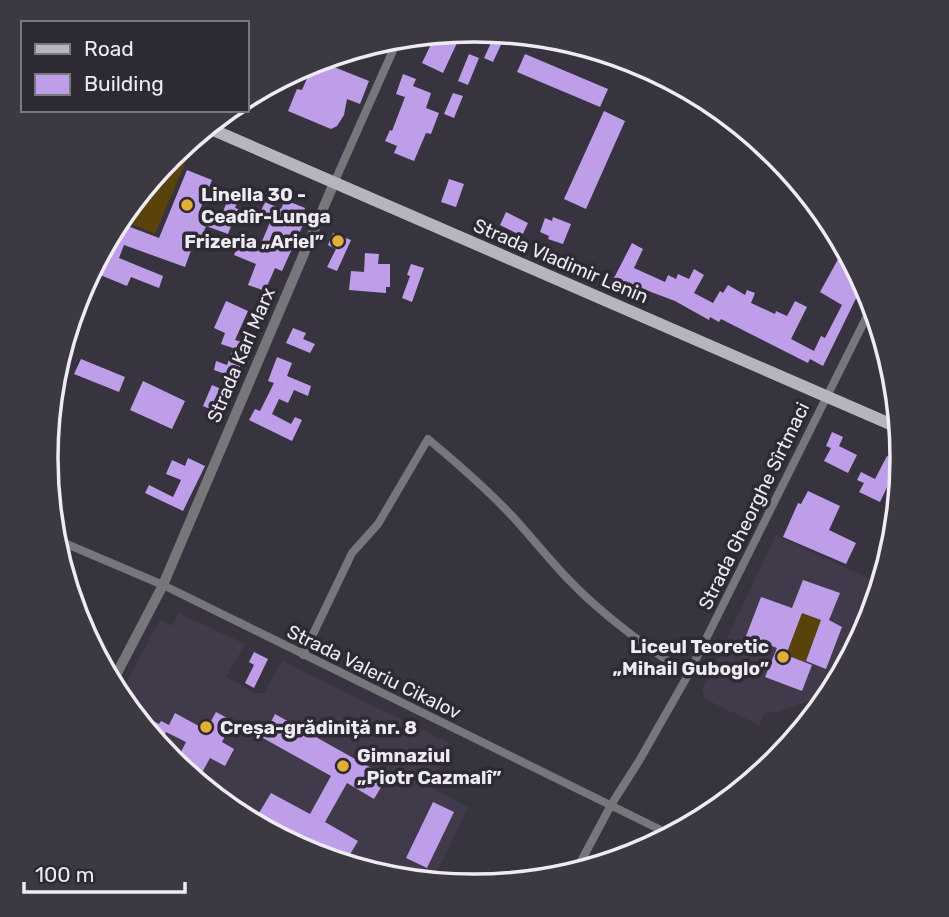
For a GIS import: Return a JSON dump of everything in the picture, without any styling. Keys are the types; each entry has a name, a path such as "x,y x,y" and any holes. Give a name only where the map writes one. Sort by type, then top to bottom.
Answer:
{"main road":[{"name":"Strada Vladimir Lenin","path":"217,131 889,424"}],"street":[{"name":"Strada Karl Marx","path":"117,672 163,585 393,50"},
{"name":"Strada Gheorghe Sîrtmaci","path":"581,861 688,675 866,317"},
{"path":"303,654 352,553 378,524 428,439 512,516 589,599 640,641 688,675"},
{"name":"Strada Valeriu Cikalov","path":"67,544 163,585 662,830"}],"shaded area":[{"path":"184,160 186,161 155,234 131,224 161,184"},
{"name":"Liceul Teoretic „Mihail Guboglo”","path":"776,535 873,580 848,643 814,699 774,713 766,710 759,725 705,699 702,690"},
{"name":"Gimnaziul „Piotr Cazmalî”","path":"178,613 245,644 226,677 255,693 264,693 282,661 451,744 430,787 468,807 437,873 367,861 315,843 243,805 200,772 161,733 125,685 160,620 172,626"},
{"path":"802,613 821,620 805,662 786,655"}],"building":[{"path":"457,43 443,73 422,63 431,45"},
{"path":"491,43 502,43 493,62 484,58"},
{"path":"469,54 479,58 468,85 458,81"},
{"path":"525,54 608,89 600,107 517,72"},
{"path":"334,67 369,81 360,104 347,99 344,115 337,126 331,129 288,111 297,89 302,90 307,77"},
{"path":"403,74 416,79 413,86 431,93 426,108 439,113 431,134 426,133 414,161 394,153 397,146 385,141 390,130 392,131 405,97 396,94"},
{"path":"453,93 463,96 454,118 444,114"},
{"path":"604,111 625,121 586,209 564,199"},
{"path":"187,170 212,180 199,212 219,221 232,190 241,193 228,234 206,226 199,244 194,242 185,267 124,245 119,258 163,276 159,288 131,277 127,286 101,275 128,226 159,238"},
{"path":"449,179 464,184 456,207 441,202"},
{"path":"285,200 305,208 302,217 306,218 282,271 275,268 265,291 248,285 256,264 234,255 242,238 260,246 271,220 259,215 265,202 281,209"},
{"path":"506,212 528,223 522,236 500,225"},
{"path":"553,217 571,224 563,244 548,239 549,236 540,232 545,218 552,221"},
{"path":"333,233 351,240 337,271 327,267 336,249 328,245"},
{"path":"632,243 643,249 634,268 665,282 668,275 676,279 678,274 689,279 694,269 704,275 694,293 713,303 720,291 723,293 728,285 745,295 747,290 755,293 751,303 775,314 776,311 787,316 795,301 807,307 791,339 814,351 821,336 825,338 842,305 820,292 839,257 857,295 823,366 810,359 808,363 721,319 719,322 710,317 709,320 675,301 614,278"},
{"path":"365,253 379,254 378,264 390,264 390,287 386,287 386,293 349,290 351,271 364,272"},
{"path":"411,264 424,268 412,302 402,298 410,276 407,275"},
{"path":"226,301 248,311 235,340 248,344 236,378 214,370 216,361 227,365 233,348 221,344 225,333 214,328"},
{"path":"293,328 306,333 303,339 315,344 310,353 286,343"},
{"path":"277,357 292,363 287,376 311,386 308,396 294,390 288,403 279,399 272,414 291,424 295,417 302,420 292,441 249,420 255,409 260,411 274,383 268,381"},
{"path":"81,359 125,377 119,392 74,374"},
{"path":"143,381 185,401 172,429 130,410"},
{"path":"212,385 230,393 221,414 203,406"},
{"path":"832,432 843,437 839,446 857,455 848,473 824,461 831,448 826,446"},
{"path":"887,456 891,458 890,481 880,502 859,492 864,483 857,480 861,472 875,479"},
{"path":"188,458 205,466 183,511 145,493 149,485 173,497 181,480 166,474 172,460 185,466"},
{"path":"808,491 840,506 829,530 856,543 846,564 783,537 798,503 801,504"},
{"path":"803,580 840,593 829,620 842,627 826,669 806,661 821,620 802,613 786,655 812,665 802,691 765,677 777,648 746,636 761,597 792,608"},
{"path":"254,652 268,659 254,688 245,683 254,665 249,662"},
{"path":"216,712 233,721 222,742 234,749 225,766 210,758 202,773 180,753 186,742 166,732 164,736 150,720 169,725 175,713 206,730"},
{"path":"275,714 387,777 374,799 347,783 325,822 358,841 349,856 307,839 259,813 271,793 310,814 331,776 263,738"},
{"path":"433,802 454,812 427,868 406,858"}],"place":[{"name":"Linella 30 - Ceadîr-Lunga","path":"187,205"},
{"name":"Frizeria „Ariel”","path":"338,241"},
{"name":"Liceul Teoretic „Mihail Guboglo”","path":"783,657"},
{"name":"Creșa-grădiniță nr. 8","path":"206,727"},
{"name":"Gimnaziul „Piotr Cazmalî”","path":"343,766"}]}
